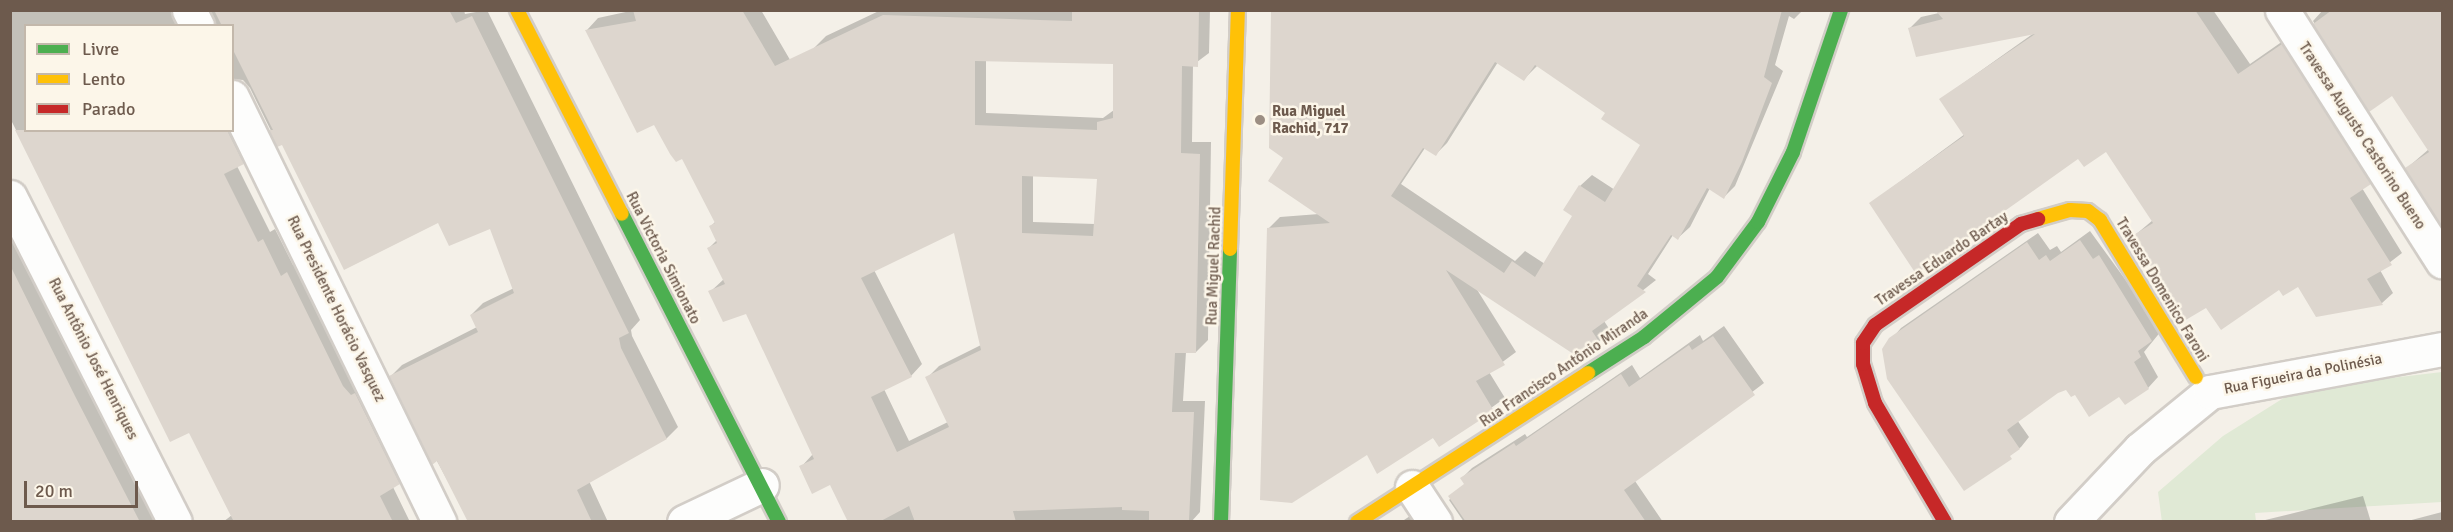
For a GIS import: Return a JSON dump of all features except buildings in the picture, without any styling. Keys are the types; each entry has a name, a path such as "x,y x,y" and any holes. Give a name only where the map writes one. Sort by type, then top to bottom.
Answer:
{"street":[{"path":"189,10 196,24"},
{"name":"Rua Victoria Simionato","path":"517,10 779,522"},
{"name":"Rua Miguel Rachid","path":"1221,522 1238,10"},
{"name":"Rua Francisco Antônio Miranda","path":"1357,522 1644,337 1717,277 1758,222 1793,152 1841,10"},
{"name":"Travessa Augusto Castorino Bueno","path":"2282,10 2442,261"},
{"name":"Rua Presidente Horácio Vasquez","path":"234,101 439,522"},
{"name":"Rua Antônio José Henriques","path":"10,197 175,522"},
{"name":"Travessa Eduardo Bartay","path":"1945,522 1875,404 1863,364 1863,343 1883,319 2021,224 2070,210 2088,211 2100,220"},
{"name":"Travessa Domenico Faroni","path":"2100,220 2196,377"},
{"name":"Rua Figueira da Polinésia","path":"2071,522 2140,449 2210,392 2442,349"},
{"path":"684,522 762,485"},
{"path":"1412,487 1435,522"}],"green space":[{"path":"2442,372 2442,502 2255,513 2256,521 2162,522 2158,492 2223,436 2298,389"}],"traffic: fast":[{"path":"1588,373 1644,337 1717,277 1758,222 1793,152 1841,10"},
{"path":"622,214 779,522"},
{"path":"1221,522 1230,249"}],"traffic: slow":[{"path":"517,10 622,214"},
{"path":"1230,249 1238,10"},
{"path":"2038,219 2070,210 2088,211 2100,220 2196,377"},
{"path":"1357,522 1588,373"}],"traffic: jam":[{"path":"1945,522 1875,403 1863,364 1863,343 1875,325 2021,224 2038,219"}],"place":[{"name":"Rua Miguel Rachid, 717","path":"1260,120"}]}
